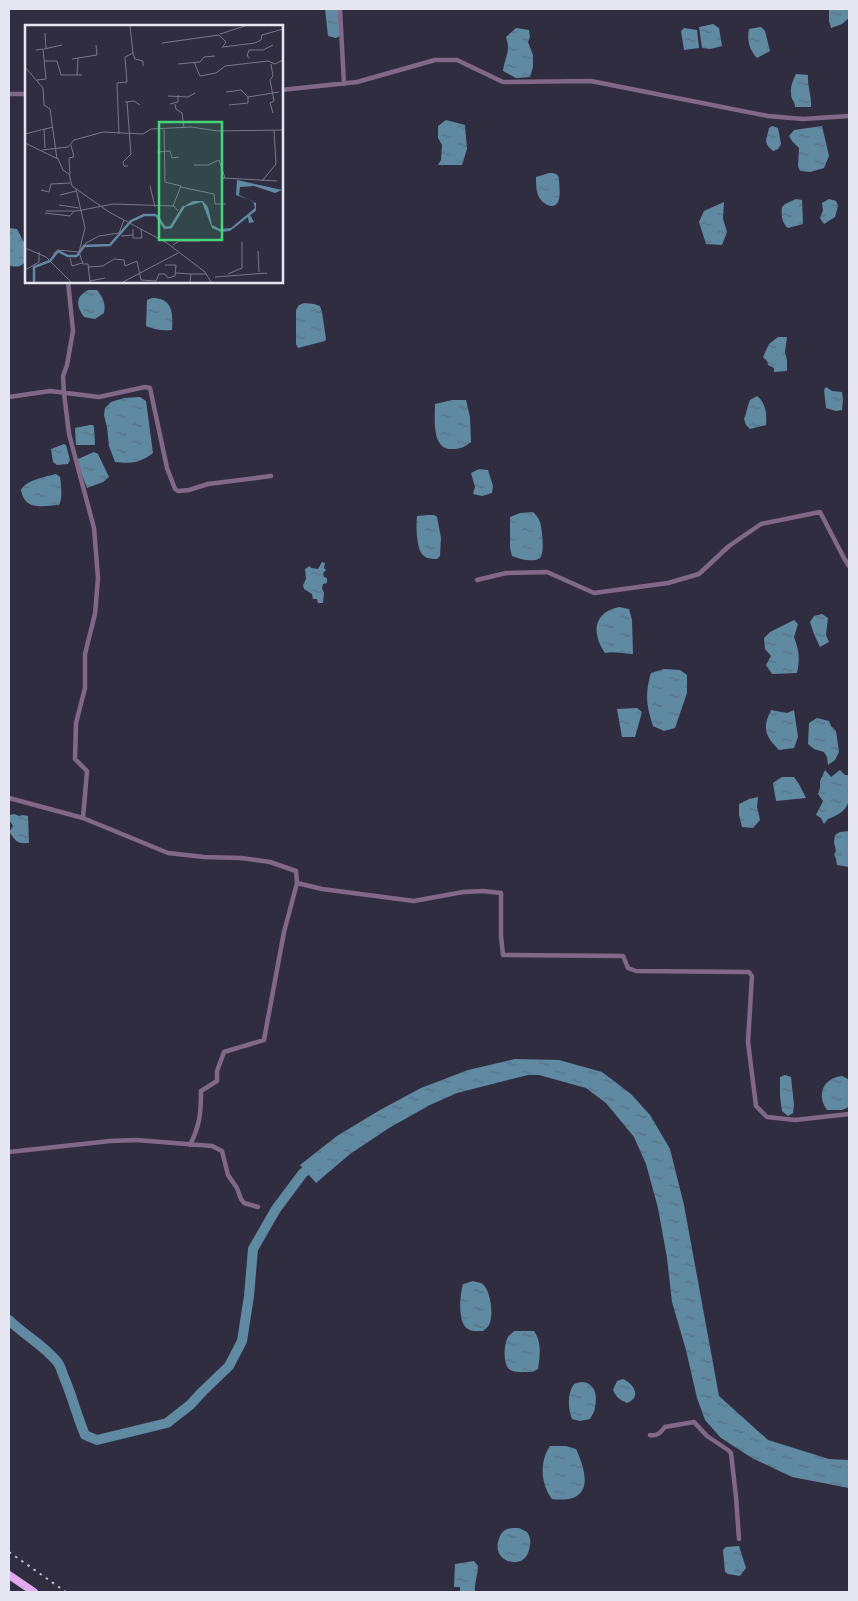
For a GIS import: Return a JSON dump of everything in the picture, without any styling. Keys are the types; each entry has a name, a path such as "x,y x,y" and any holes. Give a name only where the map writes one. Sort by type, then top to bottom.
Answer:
{"highway":[{"path":"9,1575 34,1592"}],"street":[{"path":"340,9 344,84"},
{"path":"282,90 358,82 435,60 457,60 503,82 591,81 768,116 803,119 849,116"},
{"path":"9,94 25,94"},
{"path":"68,282 73,330 67,365 63,376 64,392 69,434 94,528 98,578 95,614 85,654 85,688 76,723 75,759 87,771 83,818"},
{"path":"9,397 50,391 99,397 145,387 150,388 167,468 175,489 178,491 189,490 208,484 271,476"},
{"path":"477,580 506,573 547,572 594,593 668,583 699,574 729,546 760,524 820,512 849,566"},
{"path":"9,798 83,818 168,853 270,862 296,871 297,883 284,932 264,1040 224,1052 217,1071 217,1081 201,1091 200,1122 190,1145"},
{"path":"297,883 322,889 414,901 463,892 483,891 500,893 503,954 624,956 628,968 636,971 749,972 752,976 748,1042 756,1106 767,1116 795,1120 849,1114"},
{"path":"9,1152 136,1140 212,1146 222,1151 228,1175 244,1203 258,1207"},
{"path":"650,1435 656,1436 665,1427 694,1422 707,1436 731,1453 739,1539"}],"water":[{"path":"325,9 338,9 340,36 336,38 328,36"},
{"path":"829,9 848,9 849,18 842,24 831,28"},
{"path":"713,24 719,28 722,46 710,49 702,48 699,27"},
{"path":"761,27 765,31 770,51 757,58 750,48 748,33 749,29"},
{"path":"516,28 529,30 530,37 528,42 533,55 533,67 530,77 516,78 503,71 508,50 506,37"},
{"path":"684,28 697,30 699,48 684,50 681,31"},
{"path":"796,74 808,75 811,107 795,107 791,96 791,89"},
{"path":"446,120 465,125 467,149 462,165 438,165 441,160 442,145 438,138 438,126"},
{"path":"772,126 778,128 781,144 778,149 773,151 766,143 769,128"},
{"path":"822,126 829,156 824,168 810,172 800,171 798,166 799,148 789,136 794,130"},
{"path":"549,173 557,175 559,178 559,200 553,206 543,202 539,197 536,187 536,177"},
{"path":"796,199 802,200 803,224 788,228 782,219 782,207"},
{"path":"829,199 836,201 838,206 835,217 824,224 820,218 823,210 822,203"},
{"path":"724,202 723,219 727,232 722,245 706,244 699,222 704,211"},
{"path":"9,228 17,229 25,244 25,261 19,266 9,265"},
{"path":"88,290 97,290 104,303 104,313 95,319 84,317 78,305 81,296"},
{"path":"152,298 159,299 168,304 172,312 172,330 159,330 146,326 147,300"},
{"path":"304,303 320,306 326,339 325,341 298,348 296,344 296,310 299,305"},
{"path":"778,337 787,337 785,352 787,371 774,372 774,368 768,365 763,357 769,344"},
{"path":"826,387 832,391 842,392 842,410 836,411 826,408 824,390"},
{"path":"757,396 765,409 766,425 750,429 744,419 750,400"},
{"path":"140,397 146,401 153,453 135,462 115,462 109,446 104,415 105,408 111,402 124,398"},
{"path":"452,400 466,400 470,417 471,442 456,449 446,448 441,445 435,425 435,404"},
{"path":"90,425 94,427 95,445 76,445 75,428"},
{"path":"66,445 70,460 68,464 57,465 53,462 51,449"},
{"path":"94,452 98,454 109,477 103,482 87,488 78,459"},
{"path":"479,469 488,470 493,486 492,493 482,496 473,494 475,487 471,473"},
{"path":"56,474 60,477 61,484 59,505 35,506 26,501 21,490 23,487 36,479"},
{"path":"533,512 541,525 542,556 530,560 512,556 510,548 510,517 520,513"},
{"path":"434,515 437,517 441,538 440,556 437,559 429,558 421,553 417,531 417,516"},
{"path":"322,562 325,563 324,568 326,570 323,573 324,577 327,578 327,583 323,584 322,588 324,593 323,603 318,603 317,599 313,599 312,594 304,589 303,585 306,579 305,569 310,566 311,568 318,569"},
{"path":"619,607 629,609 632,620 633,654 605,653 598,639 597,625 599,619 610,610"},
{"path":"822,614 828,618 826,635 829,642 820,647 810,622 814,616"},
{"path":"794,620 798,624 794,637 799,655 797,673 772,674 766,665 771,656 765,649 764,638 770,632"},
{"path":"664,669 680,670 687,675 687,693 675,728 664,731 653,726 647,699 651,673"},
{"path":"637,708 642,712 635,737 622,737 617,709"},
{"path":"771,710 787,713 794,710 798,737 794,748 779,750 768,736 766,722"},
{"path":"817,718 829,721 836,731 839,752 835,760 828,765 824,752 814,749 808,744 809,723"},
{"path":"825,770 831,777 840,770 845,775 849,775 849,797 846,807 842,812 828,819 824,824 821,818 816,815 823,801 818,794 820,781"},
{"path":"782,777 794,777 806,798 776,801 773,783"},
{"path":"758,797 757,807 760,820 753,828 742,827 739,804"},
{"path":"10,815 28,816 29,843 18,842 9,832 13,826 9,820"},
{"path":"849,831 849,867 837,865 834,854 836,851 835,835 840,832"},
{"path":"515,1059 559,1060 602,1072 631,1094 650,1115 670,1149 684,1205 719,1396 768,1440 829,1459 849,1460 849,1488 792,1477 752,1458 721,1438 705,1420 697,1398 672,1302 667,1258 658,1208 646,1164 634,1137 606,1103 586,1088 539,1075 528,1075 457,1093 430,1105 389,1128 350,1154 316,1183 300,1165 337,1136 421,1088 468,1070"},
{"path":"785,1075 791,1077 794,1105 793,1113 788,1116 782,1111 780,1096 780,1077"},
{"path":"842,1076 848,1079 849,1107 842,1110 827,1110 822,1099 823,1088 830,1080"},
{"path":"473,1281 484,1286 491,1302 491,1321 483,1331 468,1329 462,1321 460,1301 463,1284"},
{"path":"514,1331 534,1331 537,1336 540,1354 538,1369 531,1372 517,1372 508,1368 505,1361 505,1348 508,1337"},
{"path":"623,1379 635,1391 632,1400 627,1403 618,1398 613,1390 617,1381"},
{"path":"581,1382 592,1386 596,1402 590,1419 580,1421 572,1419 569,1401 570,1392 574,1384"},
{"path":"550,1446 566,1446 576,1449 585,1478 581,1493 574,1497 552,1499 548,1493 544,1480 543,1466 546,1452"},
{"path":"512,1528 519,1528 527,1532 529,1536 529,1550 526,1557 521,1561 509,1561 499,1554 499,1539 502,1533"},
{"path":"739,1546 746,1568 740,1576 728,1574 725,1572 723,1550 726,1547"},
{"path":"474,1561 478,1566 475,1592 460,1592 460,1587 454,1587 455,1564"}],"waterway":[{"path":"9,1320 47,1351 58,1363 85,1435 97,1440 167,1423 190,1405 229,1366 242,1341 249,1296 253,1249 276,1209 303,1173 316,1164"}],"railway":[{"path":"9,1552 66,1592"}]}
